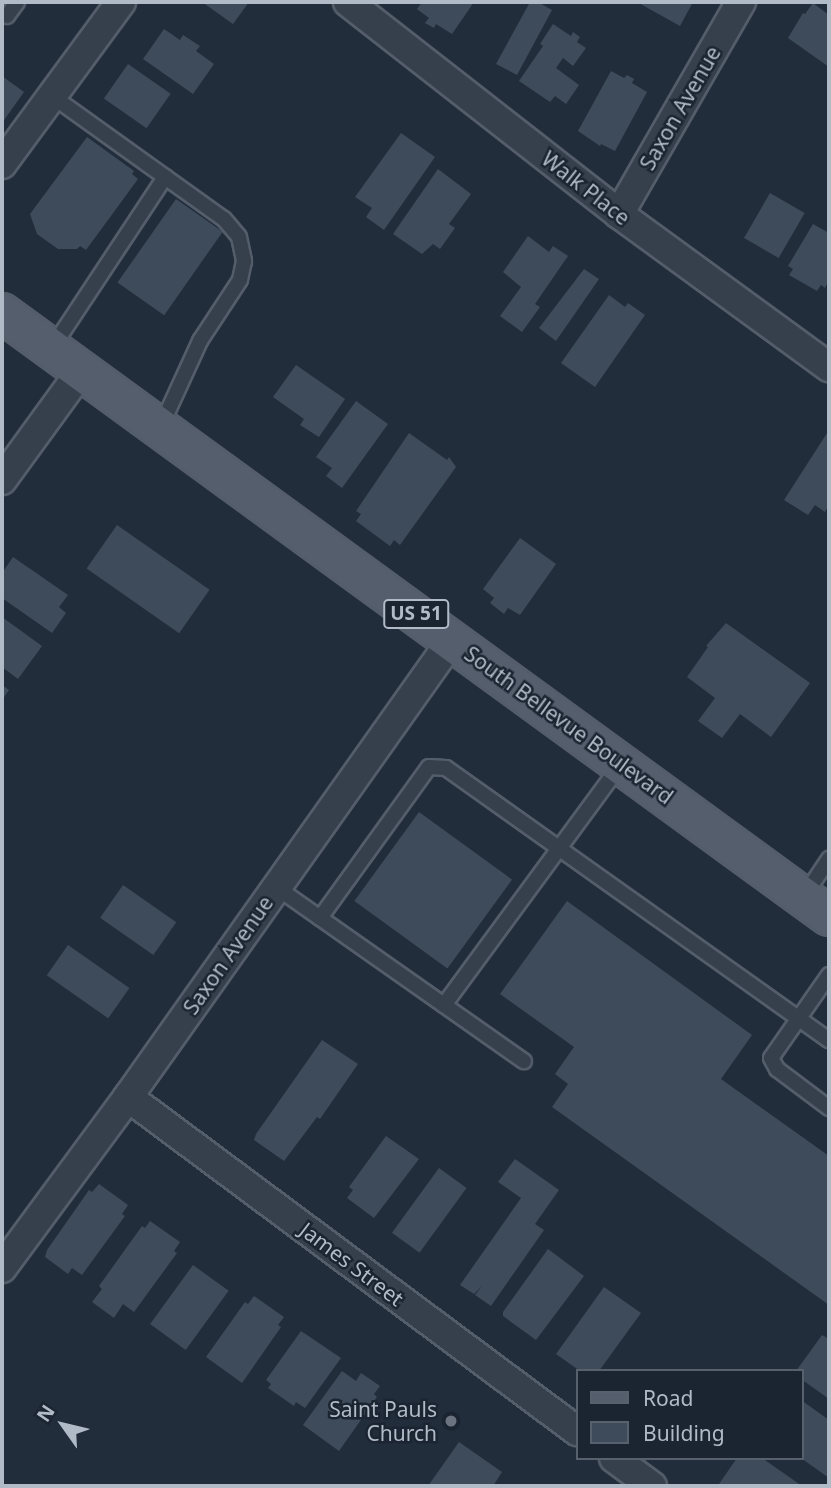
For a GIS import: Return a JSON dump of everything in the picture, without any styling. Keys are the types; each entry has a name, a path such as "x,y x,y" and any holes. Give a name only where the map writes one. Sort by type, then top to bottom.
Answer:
{"main road":[{"name":"South Bellevue Boulevard","path":"2,313 816,906"}],"street":[{"path":"2,164 121,2"},
{"name":"Walk Place","path":"348,2 619,214 829,367"},
{"name":"Saxon Avenue","path":"619,214 741,2"},
{"path":"2,480 67,359"},
{"name":"Saxon Avenue","path":"2,1268 128,1097 453,640"},
{"name":"James Street","path":"128,1097 576,1430"},
{"path":"617,1460 652,1486"}],"lane":[{"path":"7,16 17,2"},
{"path":"51,96 223,219 239,237 244,261 240,280 200,341 161,427"},
{"path":"67,359 165,177"},
{"path":"444,1005 621,764"},
{"path":"320,918 429,767 446,768 829,1040"},
{"path":"816,906 829,859"},
{"path":"275,887 524,1061"},
{"path":"829,975 771,1058 777,1069 829,1108"}],"building":[{"path":"202,2 249,2 233,24"},
{"path":"422,2 474,2 452,34 436,24 434,28 425,23 429,18 417,9"},
{"path":"530,2 538,2 552,10 517,75 496,64"},
{"path":"637,2 693,2 680,26"},
{"path":"813,3 829,15 829,67 788,38 803,13 805,14"},
{"path":"553,24 571,36 573,32 580,37 577,42 586,48 573,66 563,58 556,68 579,85 566,104 555,96 550,102 519,81 543,46 540,44"},
{"path":"164,29 180,40 183,35 200,46 196,51 214,64 193,94 143,59"},
{"path":"128,64 171,94 147,128 104,98"},
{"path":"611,71 624,78 627,75 634,79 632,83 647,92 615,151 601,144 600,146 578,131"},
{"path":"2,76 24,92 2,123"},
{"path":"401,133 435,157 384,230 366,217 372,208 355,197"},
{"path":"87,137 134,171 132,174 138,179 86,250 80,246 77,249 58,249 37,234 30,214"},
{"path":"438,169 471,194 449,224 455,228 440,249 433,244 422,254 393,234"},
{"path":"770,193 805,213 779,258 744,238"},
{"path":"176,199 223,232 164,315 117,283"},
{"path":"813,224 829,233 829,280 825,288 821,285 817,291 789,275 793,269 788,266"},
{"path":"528,236 549,252 553,246 568,256 535,304 540,307 522,332 500,316 521,287 503,272"},
{"path":"584,269 599,279 556,341 539,328"},
{"path":"609,295 625,307 628,303 645,315 595,387 561,363"},
{"path":"296,365 345,399 319,437 300,425 304,419 273,397"},
{"path":"356,401 388,424 342,488 326,476 332,468 316,457"},
{"path":"829,430 829,505 825,512 815,505 808,515 784,500"},
{"path":"409,433 447,460 449,457 456,467 400,545 394,540 390,546 356,521 361,514 356,511"},
{"path":"117,525 210,590 179,633 87,568"},
{"path":"520,538 556,564 520,615 508,608 504,614 490,603 494,598 483,589"},
{"path":"13,557 68,595 59,607 66,613 52,633 2,598 2,573"},
{"path":"2,617 42,646 18,679 2,667"},
{"path":"726,623 810,683 771,737 740,714 722,738 698,721 715,698 687,677 708,647 706,646"},
{"path":"2,685 9,690 2,700"},
{"path":"419,812 512,880 447,969 354,901"},
{"path":"123,885 176,922 153,955 100,918"},
{"path":"567,901 752,1035 721,1079 829,1156 829,1305 552,1107 568,1084 555,1074 574,1047 500,994"},
{"path":"68,945 129,988 108,1018 47,975"},
{"path":"322,1040 358,1064 320,1119 317,1117 284,1161 254,1140"},
{"path":"386,1136 419,1159 374,1218 347,1198 353,1190 349,1187"},
{"path":"515,1159 559,1190 535,1224 544,1230 491,1306 475,1295 482,1286 474,1294 460,1285 521,1198 498,1182"},
{"path":"439,1168 467,1188 419,1253 392,1233"},
{"path":"99,1184 128,1205 122,1214 125,1216 82,1275 72,1268 68,1274 45,1257 47,1250 89,1190 92,1192"},
{"path":"150,1221 180,1242 174,1251 177,1253 134,1312 123,1304 114,1318 92,1302 102,1289 99,1286 142,1226 145,1228"},
{"path":"548,1249 584,1276 536,1340 503,1316 503,1312"},
{"path":"193,1265 229,1291 186,1350 150,1324"},
{"path":"604,1287 641,1313 600,1369 577,1369 556,1354"},
{"path":"254,1296 284,1317 278,1325 281,1327 242,1383 206,1357 245,1302 248,1304"},
{"path":"301,1331 341,1358 305,1408 296,1402 294,1406 268,1388 271,1384 266,1380"},
{"path":"822,1335 829,1339 829,1399 803,1380 803,1369 797,1369"},
{"path":"342,1371 356,1381 361,1373 380,1386 374,1394 377,1397 339,1451 303,1425"},
{"path":"803,1401 829,1420 829,1478 803,1459"},
{"path":"459,1442 502,1472 493,1486 428,1486"},
{"path":"736,1460 765,1460 802,1486 722,1486 719,1484"}],"place":[{"name":"Saint Pauls Church","path":"451,1421"}]}
